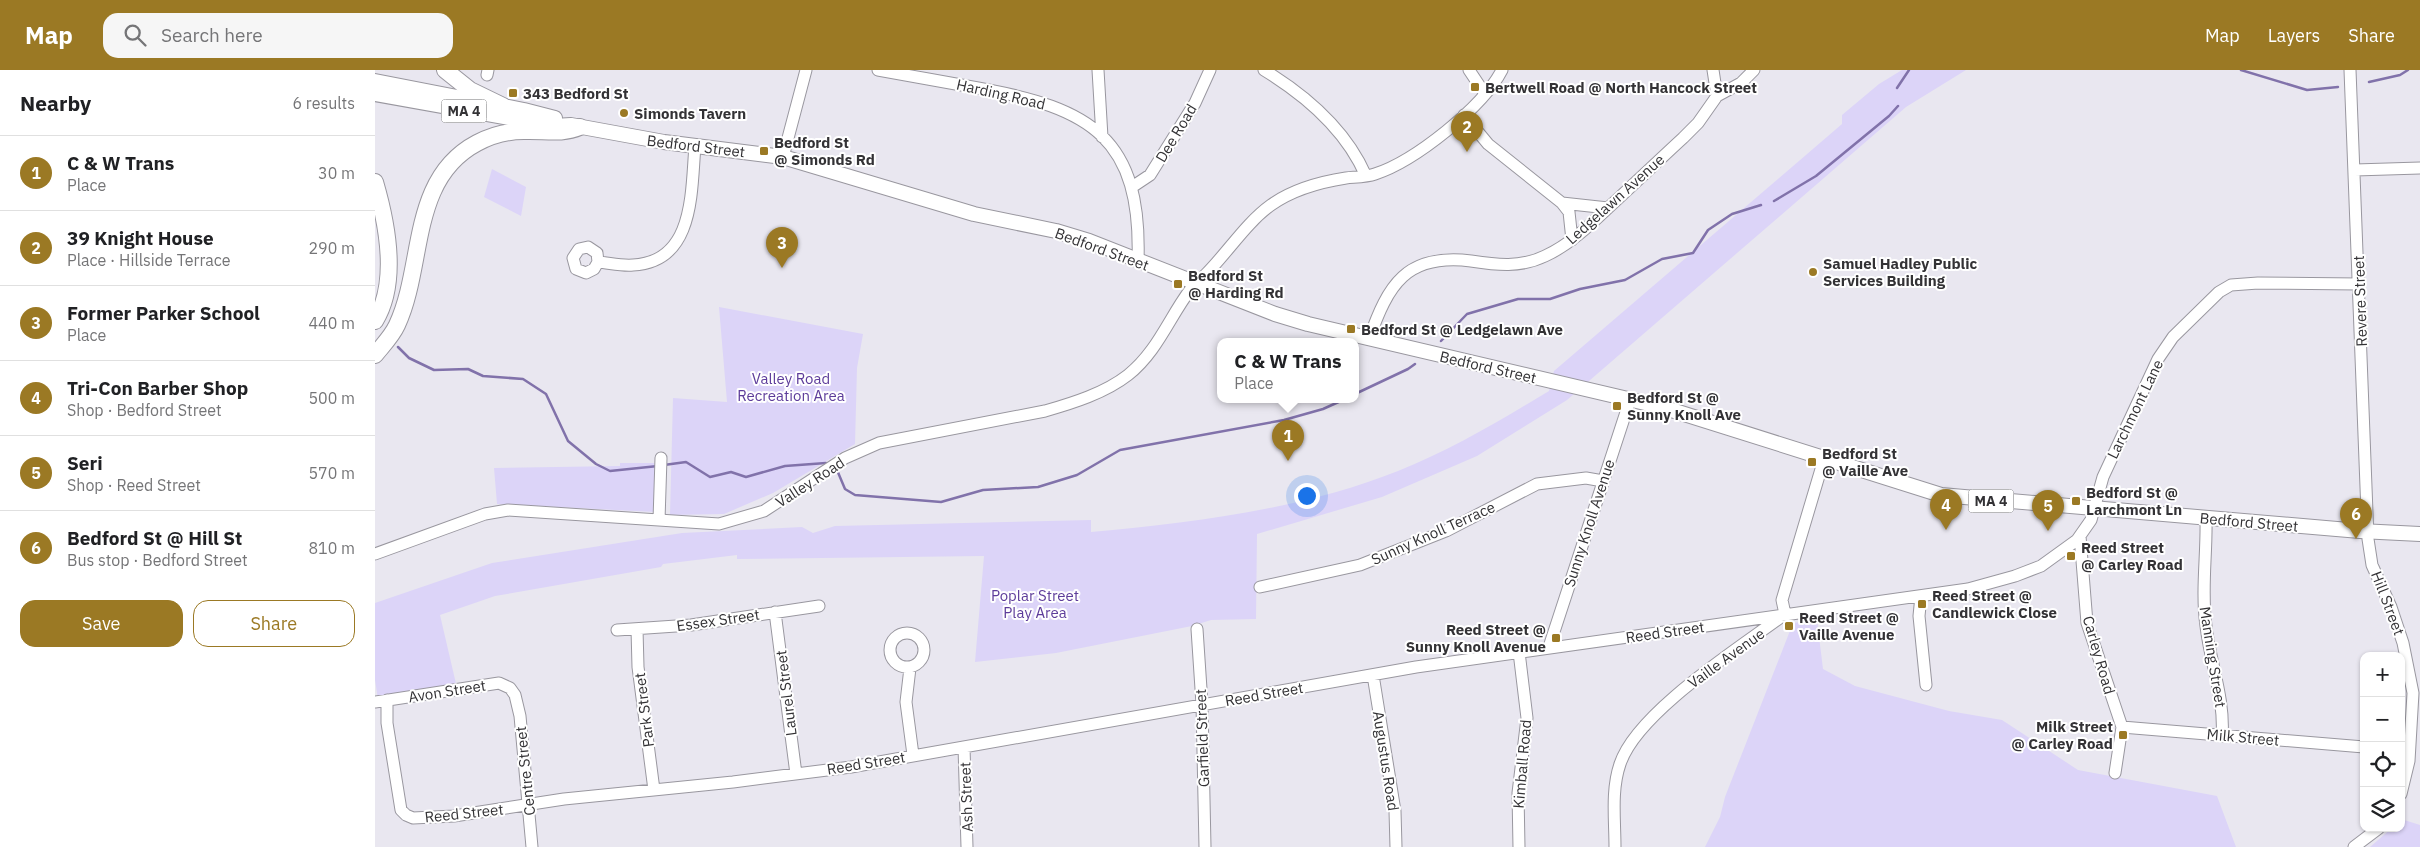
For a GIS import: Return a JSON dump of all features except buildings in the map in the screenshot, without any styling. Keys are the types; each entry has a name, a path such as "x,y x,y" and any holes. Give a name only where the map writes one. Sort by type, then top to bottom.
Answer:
{"highway":[{"path":"445,70 470,90 503,106"},
{"path":"375,355 390,337 397,324 405,304 429,197 453,160 474,144 503,133 525,131 567,133 575,126"},
{"path":"375,182 383,214 387,254 387,288 384,304 375,321"}],"main road":[{"name":"Bedford Street","path":"375,81 503,106 551,117 575,126 649,140 783,157 975,214 1056,231 1275,314 1369,339 1662,407 1941,495 2420,534"},
{"name":"Bedford Street","path":"375,94 527,122 554,126 575,126"}],"street":[{"path":"783,157 806,70"},
{"name":"Harding Road","path":"878,70 1041,101 1073,115 1102,137 1121,162 1132,187 1139,234 1138,261"},
{"path":"1098,70 1102,137"},
{"name":"Dee Road","path":"1132,187 1150,175 1190,112 1210,70"},
{"path":"1264,70 1284,83 1333,125 1353,151 1366,176"},
{"path":"1469,70 1485,94"},
{"name":"Valley Road","path":"375,554 485,514 508,510 719,524 764,511 835,465 879,443 1045,411 1066,405 1103,389 1128,375 1158,342 1195,284 1272,204 1317,184 1366,176 1396,166 1419,152 1464,115 1485,94 1502,70"},
{"path":"1713,70 1717,96"},
{"name":"Ledgelawn Avenue","path":"1369,339 1383,302 1392,287 1413,269 1431,262 1448,260 1510,266 1545,256 1572,240 1693,128 1717,96 1741,83 1754,70"},
{"name":"Revere Street","path":"2350,70 2367,531"},
{"path":"1464,115 1490,146 1562,203 1569,212 1572,240"},
{"path":"598,262 631,265 645,263 659,258 675,245 688,215 695,146"},
{"path":"2355,170 2420,168"},
{"path":"1562,203 1608,208"},
{"name":"Larchmont Lane","path":"2095,509 2103,477 2158,360 2173,337 2219,292 2231,285 2258,283 2359,284"},
{"name":"Sunny Knoll Avenue","path":"1549,647 1630,400"},
{"path":"659,520 661,458"},
{"path":"1785,614 1782,600 1824,459"},
{"name":"Sunny Knoll Terrace","path":"1259,587 1360,565 1447,531 1537,484 1585,478 1603,481"},
{"name":"Reed Street","path":"381,701 387,723 401,810 406,815 422,818 454,816 529,804 851,767 1373,675 1549,647 1968,589 2018,575 2041,566 2067,549 2080,536 2091,520 2095,509"},
{"name":"Manning Street","path":"2206,518 2205,624 2221,706 2222,736"},
{"name":"Hill Street","path":"2367,531 2372,565 2391,607 2415,675 2405,752"},
{"name":"Carley Road","path":"2080,536 2087,623 2122,727 2115,772"},
{"path":"1921,596 1919,616 1926,684"},
{"name":"Essex Street","path":"617,630 691,625 819,606"},
{"name":"Laurel Street","path":"775,612 796,774"},
{"name":"Vaille Avenue","path":"1615,847 1615,788 1620,763 1627,750 1653,719 1687,685 1785,614"},
{"path":"1742,620 1751,640"},
{"name":"Park Street","path":"637,629 638,666 653,790"},
{"name":"Garfield Street","path":"1197,629 1203,704 1205,847"},
{"name":"Kimball Road","path":"1519,652 1527,718 1518,793 1519,847"},
{"path":"910,668 906,702 913,755"},
{"name":"Augustus Road","path":"1373,675 1395,811 1396,847"},
{"name":"Avon Street","path":"381,701 499,683 510,688 515,695"},
{"name":"Centre Street","path":"515,695 520,716 532,847"},
{"name":"Milk Street","path":"2122,727 2360,747"},
{"name":"Ash Street","path":"964,747 967,847"},
{"path":"2354,847 2374,832"}],"green space":[{"name":"Poplar Street Play Area","path":"1902,70 1966,70 1906,107 1567,400 1477,456 1382,497 1257,534 1256,619 1211,620 1192,626 1056,653 975,662 984,556 737,559 737,555 663,564 661,567 495,596 440,615 457,688 378,699 375,680 375,603 492,563 682,533 802,527 813,533 835,526 1091,520 1091,532 1168,524 1286,505 1362,484 1418,463 1494,424 1549,391 1554,371 1842,124 1842,115 1879,84"},
{"path":"492,169 526,187 521,216 484,197"},
{"name":"Valley Road Recreation Area","path":"719,307 863,334 857,368 855,444 773,493 724,514 670,515 673,398 727,402"},
{"path":"620,463 654,463 655,512 497,504 494,468 620,466"},
{"path":"1817,620 1823,669 1855,686 1949,711 2002,720 2078,770 2217,796 2236,847 1705,847 1720,817 1725,797 1793,623"},
{"path":"2405,820 2420,825 2420,847 2370,847 2387,832 2405,832"}],"waterway":[{"path":"1897,88 1909,70"},
{"path":"2241,70 2307,90 2338,87"},
{"path":"2369,82 2400,75 2408,70"},
{"path":"1774,201 1816,176 1889,116 1898,106"},
{"path":"1441,341 1467,314 1518,299 1550,299 1580,289 1625,280 1662,259 1693,253 1708,230 1732,214 1761,205"},
{"path":"398,347 409,358 434,370 468,369 483,376 523,379 546,394 568,441 596,464 610,471 658,466"},
{"path":"1359,392 1415,364"},
{"path":"837,470 845,489 855,495 941,502 983,490 1038,487 1077,475 1120,450 1284,420 1323,409 1336,403"},
{"path":"664,465 686,462 710,477 731,472 746,477 785,466 826,463"}],"place":[{"name":"Bertwell Road @ North Hancock Street","path":"1475,87"},
{"name":"343 Bedford St","path":"513,93"},
{"name":"Simonds Tavern","path":"624,113"},
{"name":"Bedford St @ Simonds Rd","path":"764,151"},
{"name":"39 Knight House","path":"1467,152"},
{"name":"Former Parker School","path":"782,268"},
{"name":"Samuel Hadley Public Services Building","path":"1813,272"},
{"name":"Bedford St @ Harding Rd","path":"1178,284"},
{"name":"Bedford St @ Ledgelawn Ave","path":"1351,329"},
{"name":"Bedford St @ Sunny Knoll Ave","path":"1617,406"},
{"name":"C & W Trans","path":"1288,461"},
{"name":"Bedford St @ Vaille Ave","path":"1812,462"},
{"name":"Bedford St @ Larchmont Ln","path":"2076,501"},
{"name":"Tri-Con Barber Shop","path":"1946,530"},
{"name":"Seri","path":"2048,531"},
{"name":"Bedford St @ Hill St","path":"2356,539"},
{"name":"Reed Street @ Carley Road","path":"2071,556"},
{"name":"Reed Street @ Candlewick Close","path":"1922,604"},
{"name":"Reed Street @ Vaille Avenue","path":"1789,626"},
{"name":"Reed Street @ Sunny Knoll Avenue","path":"1556,638"},
{"name":"Milk Street @ Carley Road","path":"2123,735"}]}
